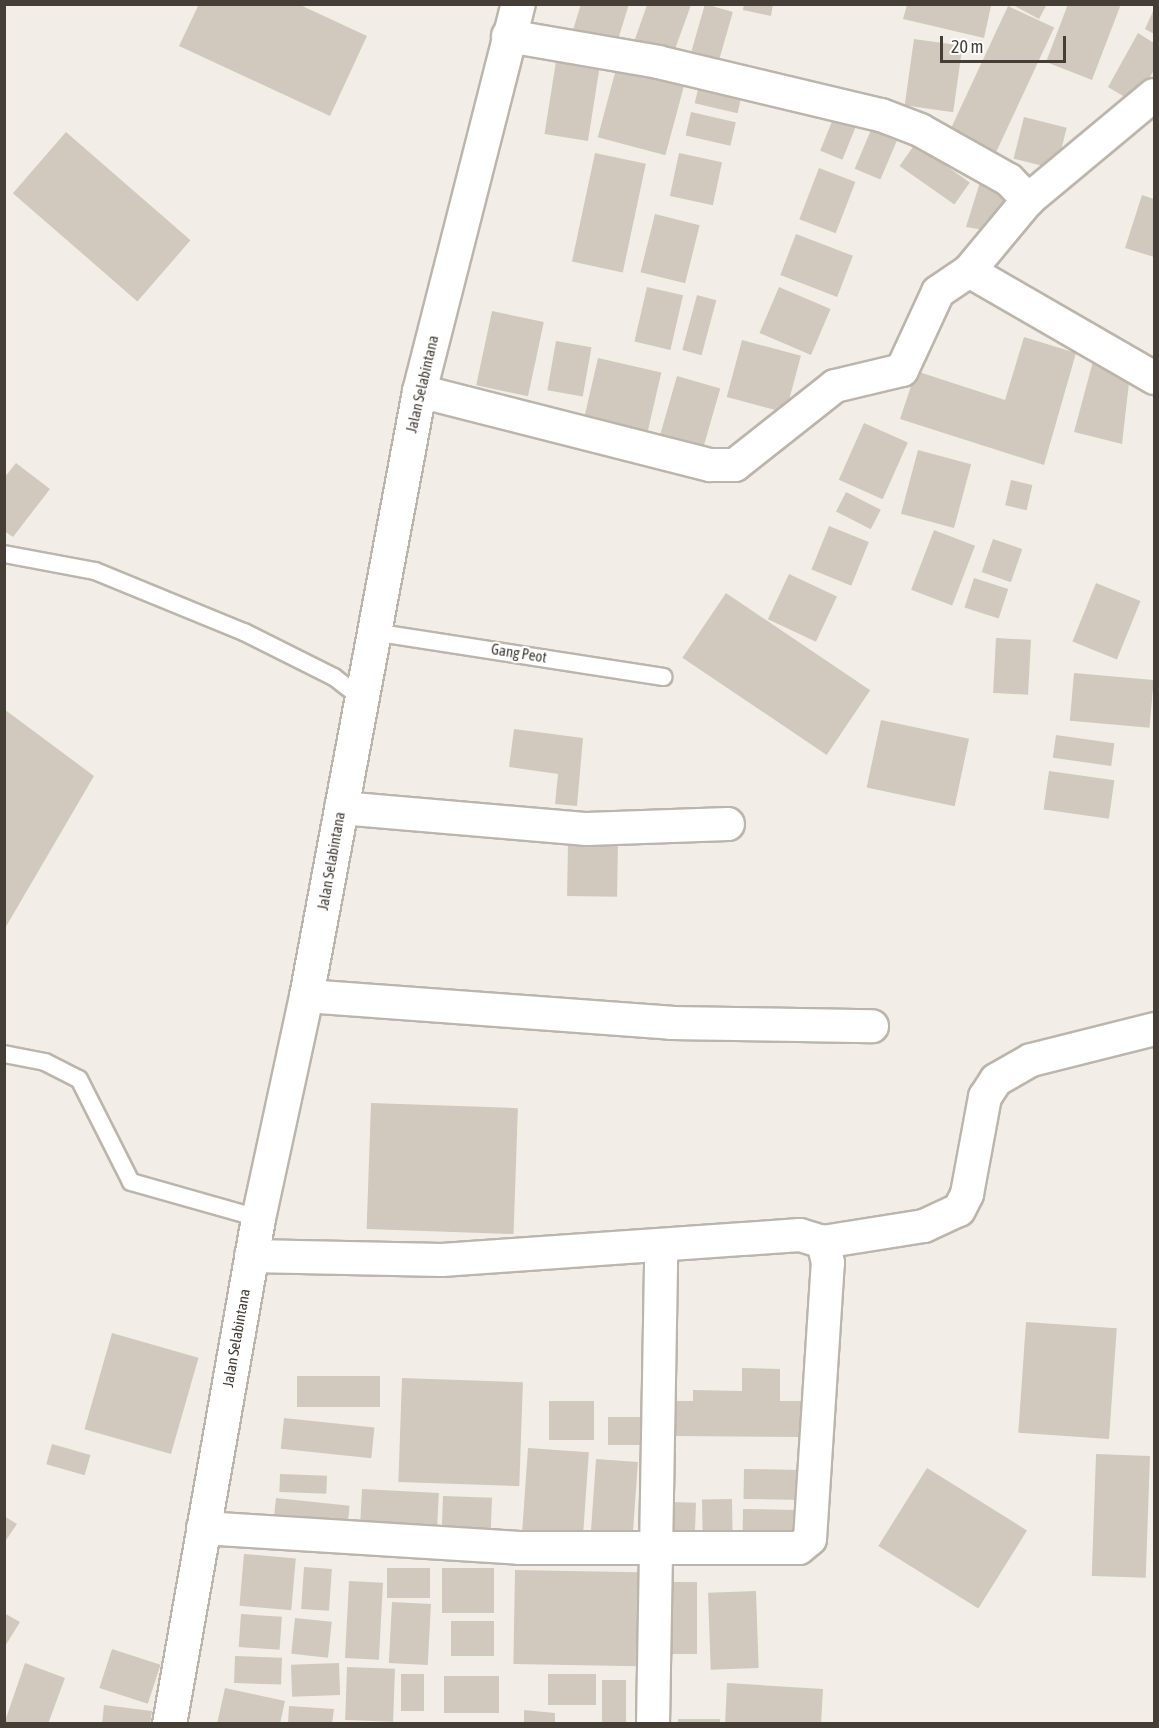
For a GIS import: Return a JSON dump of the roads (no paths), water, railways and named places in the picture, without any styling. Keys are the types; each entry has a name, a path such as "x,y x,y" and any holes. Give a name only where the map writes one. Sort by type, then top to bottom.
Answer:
{"street":[{"name":"Jalan Selabintana","path":"169,1724 258,1218 306,996 419,391 518,4"},
{"path":"508,36 658,62 881,115 920,130 1009,180 1028,200"},
{"path":"419,391 710,465 735,465 835,386 902,370 933,298 969,271 1028,200 1155,95"},
{"path":"969,271 1155,378"},
{"path":"340,808 587,829 728,824"},
{"path":"306,996 660,1023 872,1026"},
{"path":"251,1256 442,1260 661,1247 800,1235 823,1242 924,1226 959,1210 967,1194 985,1097 996,1080 1031,1060 1155,1029"},
{"path":"203,1528 519,1548 657,1550 798,1548 809,1543 828,1263 823,1242"},
{"path":"653,1724 661,1247"}],"lane":[{"path":"4,554 94,571 243,632 334,677 363,700"},
{"name":"Gang Peot","path":"373,632 664,677"},
{"path":"4,1054 45,1062 79,1079 131,1182 258,1218"}]}
